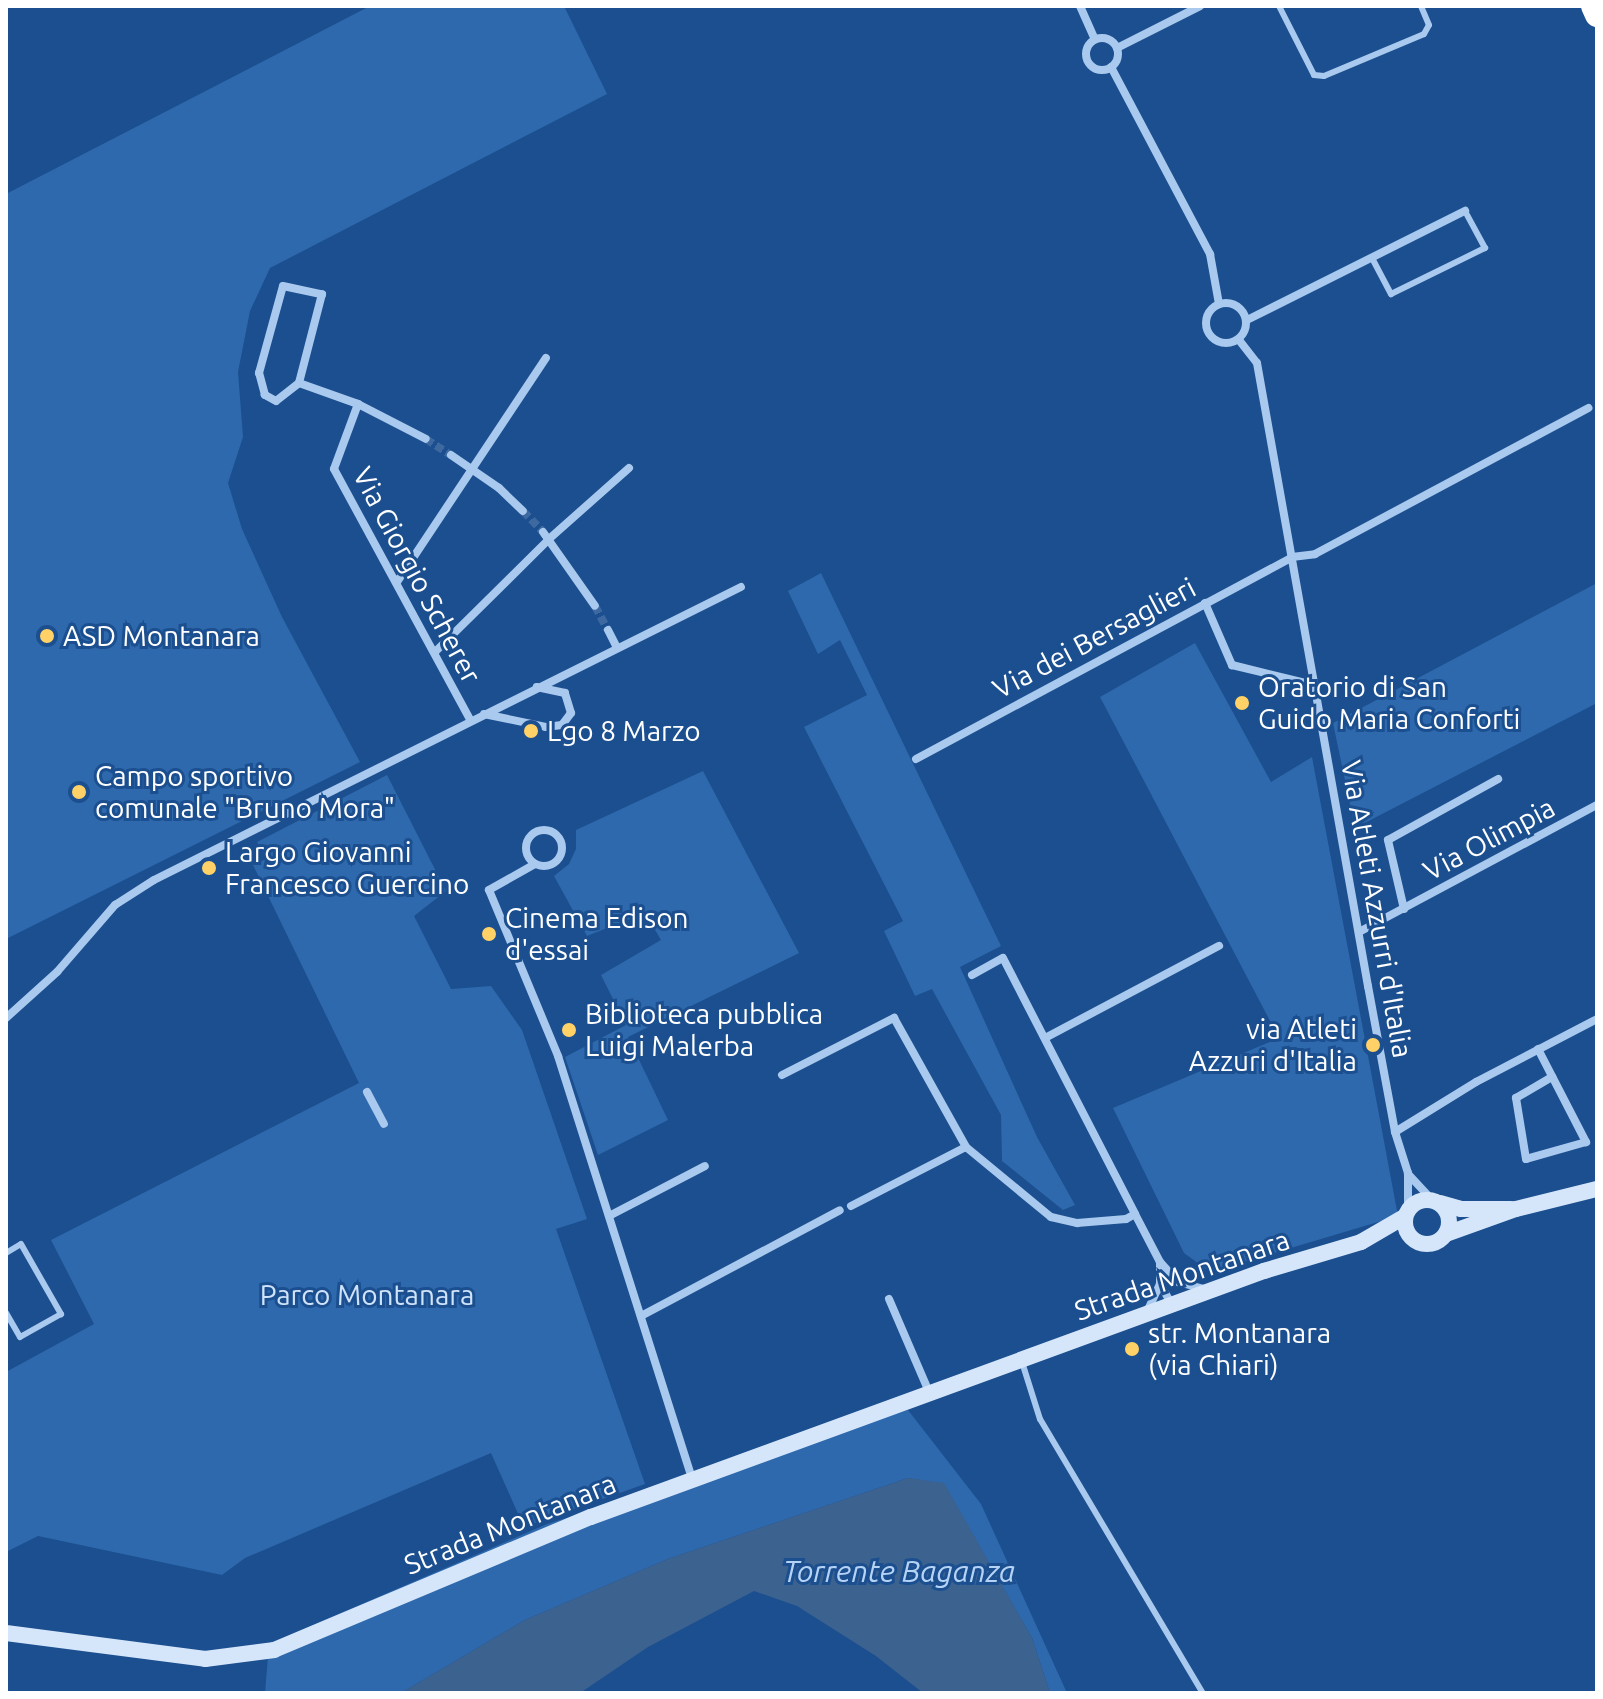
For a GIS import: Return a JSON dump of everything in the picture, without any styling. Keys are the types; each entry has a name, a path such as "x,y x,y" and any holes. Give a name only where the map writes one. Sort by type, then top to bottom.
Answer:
{"highway":[{"path":"1593,6 1597,15"}],"street":[{"path":"1080,6 1095,39"},
{"path":"1117,48 1200,6"},
{"path":"1105,38 1117,48 1117,59 1111,67 1101,70 1087,62 1085,51 1095,39 1105,38"},
{"path":"1111,67 1210,254 1219,304"},
{"path":"1247,320 1465,211"},
{"path":"283,286 322,294 299,383 276,401 265,395 259,373 283,286"},
{"path":"1219,304 1237,306 1247,320 1239,340 1226,344 1208,333 1209,313 1219,304"},
{"name":"Via Atleti Azzurri d'Italia","path":"1239,340 1257,363 1395,1132 1408,1173 1406,1213"},
{"path":"397,582 546,358"},
{"path":"299,383 358,404 426,439"},
{"name":"Via Giorgio Scherer","path":"358,404 334,469 470,720"},
{"name":"Via dei Bersaglieri","path":"916,759 1292,557 1315,554 1589,408"},
{"path":"451,455 523,511"},
{"path":"435,652 546,536 629,468"},
{"path":"546,536 595,606"},
{"path":"6,1018 57,972 115,905 154,880 483,713 741,587"},
{"path":"1205,603 1232,665 1314,685"},
{"path":"608,630 617,648"},
{"path":"483,713 546,727 562,725 571,713 565,693 536,687"},
{"path":"1404,909 1388,840 1498,779"},
{"name":"Via Olimpia","path":"1359,932 1597,805"},
{"path":"535,864 527,855 530,837 540,831 552,832 562,846 560,857 546,866 535,864 489,890 558,1056 692,1478"},
{"path":"1045,1038 1219,946"},
{"path":"972,975 1003,958 1160,1262 1178,1282 1213,1291"},
{"path":"782,1075 894,1018 966,1147 1051,1217 1077,1223 1126,1219 1135,1214"},
{"path":"1395,1132 1476,1082 1597,1019"},
{"path":"1538,1049 1586,1142 1526,1159 1516,1098 1552,1077"},
{"path":"367,1092 384,1124"},
{"path":"851,1206 966,1147"},
{"path":"609,1216 705,1166"},
{"name":"Via Atleti Azzurri d'Italia","path":"1408,1173 1435,1201"},
{"path":"1516,1209 1461,1209 1435,1201 1406,1213 1412,1238 1423,1244 1433,1243 1446,1234 1516,1209 1597,1189"},
{"path":"1435,1201 1450,1221 1446,1234"},
{"path":"641,1316 840,1210"},
{"name":"Strada Montanara","path":"1361,1242 1406,1213"},
{"name":"Strada Montanara","path":"6,1633 205,1659 274,1650 591,1517 1021,1358 1264,1271 1361,1242 1412,1238"},
{"path":"1145,1316 1160,1284 1160,1262"},
{"path":"1177,1304 1178,1282"},
{"path":"1160,1284 1177,1304"},
{"path":"889,1299 929,1392"}],"lane":[{"path":"1279,6 1314,75 1324,76 1424,34 1429,25 1421,6"},
{"path":"1372,258 1391,294 1485,248 1465,211"},
{"path":"6,1253 21,1244 61,1314 20,1337 6,1313"},
{"path":"1021,1358 1040,1419 1203,1693"}],"green space":[{"path":"370,6 564,6 607,94 270,268 250,311 238,372 243,437 228,483 242,529 282,617 360,762 6,939 6,194"},
{"path":"821,573 1001,946 960,967 1037,1137 1075,1205 1063,1210 1002,1161 1001,1115 932,989 915,996 884,931 903,921 804,727 867,695 840,640 818,654 788,591"},
{"path":"1597,583 1597,703 1355,828 1333,723"},
{"path":"1195,643 1271,782 1312,757 1398,1216 1210,1272 1184,1253 1113,1108 1279,1038 1100,697"},
{"path":"703,771 799,953 628,1037 668,1120 598,1155 565,1057 626,1025 601,975 661,940 645,913 587,936 554,876 569,864 576,849 576,830"},
{"name":"Parco Montanara","path":"387,775 446,891 414,916 451,989 491,986 522,1030 587,1219 556,1229 645,1484 524,1527 491,1453 245,1558 222,1575 38,1536 6,1552 6,1372 94,1324 51,1240 359,1083 253,865 266,859 257,842"},
{"path":"908,1410 981,1504 1067,1693 1050,1693 1032,1638 944,1484 908,1478 668,1559 525,1620 401,1693 265,1693 269,1644 547,1524"}],"water":[{"name":"Torrente Baganza","path":"908,1478 944,1483 1032,1638 1050,1693 923,1693 876,1656 797,1606 754,1591 648,1647 580,1693 401,1693 525,1620 668,1559"}],"tunnel":[{"path":"426,439 451,455"},
{"path":"523,511 543,532"},
{"path":"595,606 608,630"}],"place":[{"name":"ASD Montanara","path":"47,636"},
{"name":"Oratorio di San Guido Maria Conforti","path":"1242,703"},
{"name":"Lgo 8 Marzo","path":"531,731"},
{"name":"Campo sportivo comunale \"Bruno Mora\"","path":"79,792"},
{"name":"Largo Giovanni Francesco Guercino","path":"209,868"},
{"name":"Cinema Edison d'essai","path":"489,934"},
{"name":"Biblioteca pubblica Luigi Malerba","path":"569,1030"},
{"name":"via Atleti Azzuri d'Italia","path":"1373,1045"},
{"name":"str. Montanara (via Chiari)","path":"1132,1349"}]}
